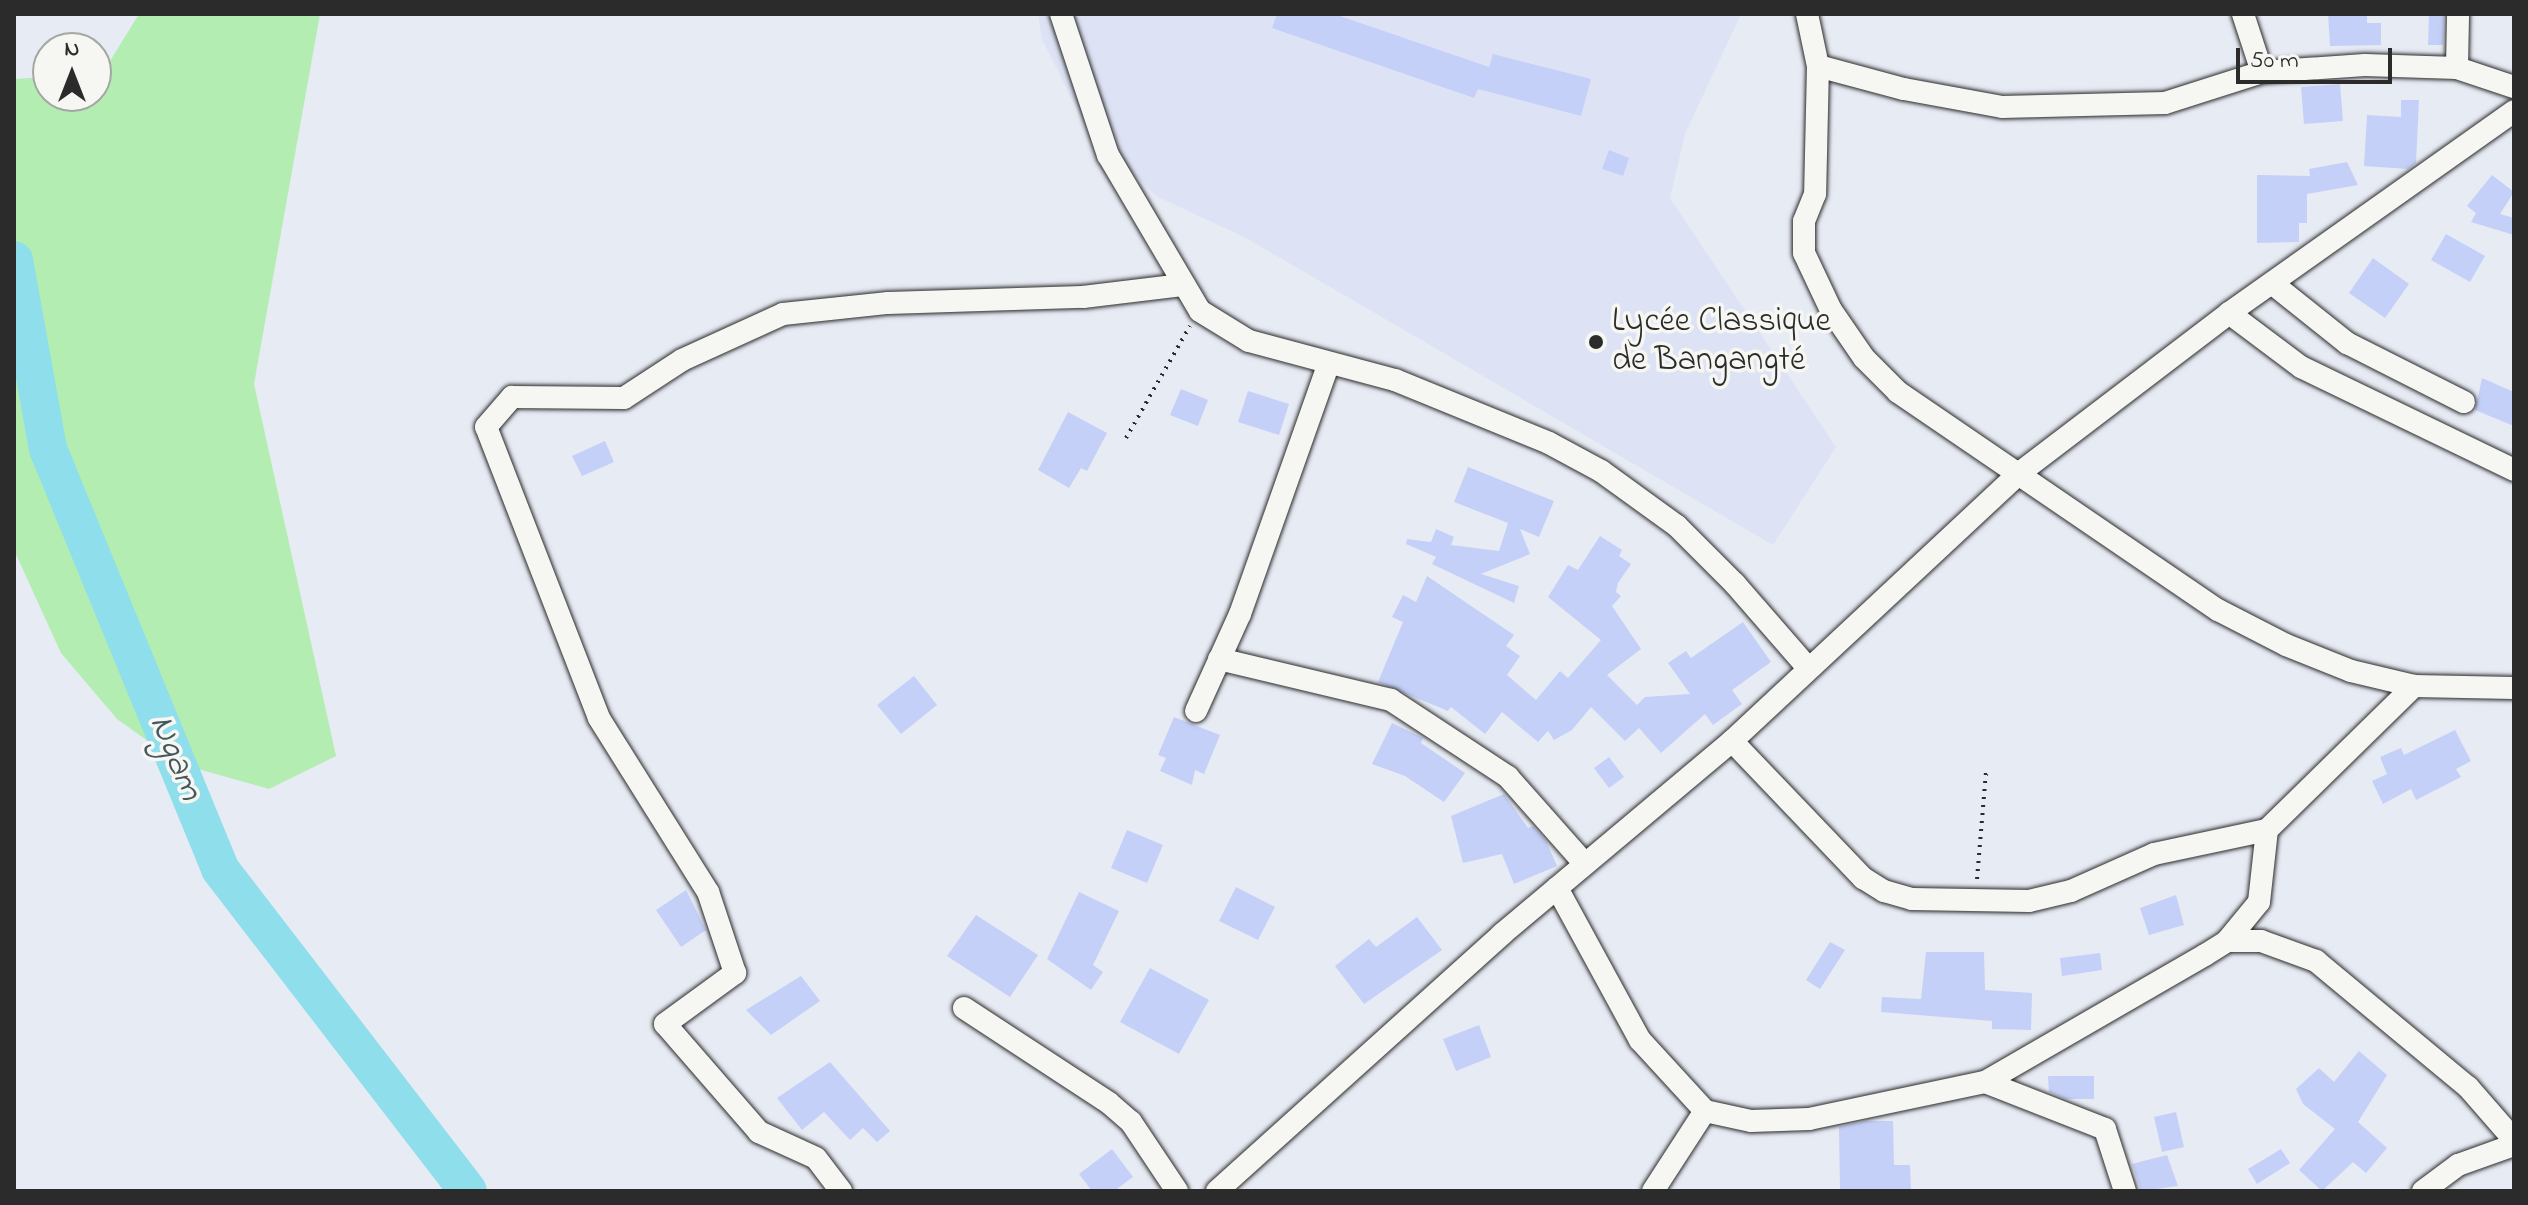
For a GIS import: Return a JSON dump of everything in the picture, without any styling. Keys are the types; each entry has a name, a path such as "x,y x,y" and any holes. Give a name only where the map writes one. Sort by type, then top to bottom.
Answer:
{"street":[{"path":"1061,14 1108,155 1200,311 1249,341 1395,380 1485,416 1601,471 1677,526 1735,584 1808,668"},
{"path":"1807,14 1818,66 1815,194 1802,238 1831,310 1864,358 1898,392 2218,610 2351,671 2414,686 2514,688"},
{"path":"2243,14 2262,72"},
{"path":"2457,68 2458,14"},
{"path":"1818,66 1904,89 2002,107 2165,103 2262,72 2365,65 2457,68 2514,87"},
{"path":"1217,1191 1557,888 1732,741 2018,474 2229,313 2514,111"},
{"path":"2273,284 2347,343 2464,402"},
{"path":"841,1191 816,1158 759,1132 665,1024 735,973 708,892 599,718 486,427 512,397 624,398 682,360 783,314 888,303 1083,297 1182,285"},
{"path":"2229,313 2301,367 2514,470"},
{"path":"1196,711 1240,614 1329,363"},
{"path":"1219,659 1391,700 1508,777 1585,864"},
{"path":"1732,741 1863,878 1912,899 1979,901 2048,898 2154,854 2267,830 2414,686"},
{"path":"2261,941 2259,902 2267,830"},
{"path":"1557,888 1640,1040 1705,1111 1751,1121 1809,1119 1985,1082 2227,941 2259,902"},
{"path":"2227,941 2261,941 2316,961 2468,1087 2514,1142 2458,1165 2423,1191"},
{"path":"964,1008 1109,1103 1131,1122 1177,1191"},
{"path":"1985,1082 2105,1129 2125,1191"},
{"path":"1653,1191 1705,1111"}],"path":[{"path":"1126,438 1200,311"},
{"path":"1979,901 1978,837 1986,772"}],"shaded area":[{"name":"Lycée Classique de Bangangté","path":"1038,14 1741,14 1685,134 1670,198 1836,447 1773,545 1246,238 1156,196 1086,127 1042,39"}],"green space":[{"path":"139,14 320,14 254,384 336,756 269,789 180,764 117,719 61,653 14,550 14,79 32,78 32,112 112,112 112,58"}],"building":[{"path":"1277,14 1334,14 1489,67 1493,54 1591,79 1581,116 1478,89 1474,98 1272,28"},
{"path":"2328,14 2367,14 2367,23 2381,23 2381,45 2330,46"},
{"path":"2429,14 2444,14 2443,45 2428,45"},
{"path":"2340,84 2343,121 2304,124 2301,87"},
{"path":"2401,100 2419,100 2416,163 2408,169 2364,166 2367,115 2401,117"},
{"path":"1609,150 1629,158 1623,176 1602,169"},
{"path":"2347,162 2358,185 2307,194 2307,223 2299,223 2299,242 2257,243 2257,175 2310,176 2309,169"},
{"path":"2492,175 2514,192 2500,214 2514,218 2514,235 2471,222 2476,213 2467,206"},
{"path":"2446,234 2485,256 2470,282 2431,260"},
{"path":"2373,258 2409,284 2385,318 2349,293"},
{"path":"2482,378 2514,392 2514,426 2475,410"},
{"path":"1181,389 1208,400 1198,426 1170,415"},
{"path":"1248,391 1289,404 1279,435 1238,422"},
{"path":"1068,412 1107,433 1087,471 1081,468 1069,488 1038,470"},
{"path":"605,441 614,462 582,476 572,456"},
{"path":"1468,467 1554,501 1539,537 1520,529 1530,554 1481,574 1519,586 1514,603 1432,564 1436,557 1406,544 1407,539 1431,542 1436,529 1454,537 1451,545 1499,551 1508,523 1454,502"},
{"path":"1600,536 1622,550 1619,556 1631,564 1618,583 1616,592 1621,596 1612,606 1641,649 1607,675 1637,705 1645,697 1690,694 1668,663 1686,651 1691,658 1743,622 1771,662 1732,690 1742,704 1713,725 1705,714 1661,753 1639,728 1625,741 1591,707 1572,730 1554,740 1548,731 1538,742 1502,712 1485,734 1451,707 1448,711 1378,682 1403,622 1392,617 1403,595 1416,602 1427,576 1514,635 1506,646 1520,656 1507,675 1536,700 1560,671 1568,678 1601,640 1548,597 1568,565 1578,570"},
{"path":"914,676 937,705 901,734 877,705"},
{"path":"1174,717 1220,735 1204,774 1195,770 1192,785 1160,771 1166,758 1158,755"},
{"path":"1392,723 1423,738 1421,743 1465,773 1444,802 1405,776 1372,764"},
{"path":"2455,730 2471,761 2456,769 2461,777 2416,800 2411,789 2383,804 2372,781 2387,774 2380,757 2401,748 2404,755"},
{"path":"1609,757 1624,777 1609,788 1594,768"},
{"path":"1504,794 1528,828 1533,826 1546,841 1557,866 1514,884 1502,854 1463,863 1451,816"},
{"path":"1127,830 1163,845 1147,883 1111,868"},
{"path":"1236,887 1275,907 1258,940 1219,921"},
{"path":"686,890 706,930 681,947 656,910"},
{"path":"1079,892 1119,911 1093,965 1103,972 1091,990 1047,959"},
{"path":"2176,895 2184,925 2149,935 2140,908"},
{"path":"976,915 1038,955 1010,997 947,956"},
{"path":"1417,917 1442,950 1364,1004 1335,966 1369,939 1376,947"},
{"path":"1830,942 1845,950 1820,989 1806,980"},
{"path":"1926,952 1984,952 1985,990 2032,993 2031,1030 1992,1029 1992,1021 1881,1012 1882,997 1921,999"},
{"path":"2100,953 2102,970 2062,976 2060,958"},
{"path":"1150,968 1209,1000 1179,1054 1120,1022"},
{"path":"801,976 820,1001 771,1035 746,1010"},
{"path":"1479,1025 1491,1057 1456,1071 1443,1039"},
{"path":"2359,1051 2387,1075 2358,1122 2387,1148 2366,1173 2353,1162 2322,1191 2299,1170 2335,1129 2303,1104 2296,1089 2319,1068 2334,1082"},
{"path":"830,1062 890,1131 877,1142 863,1128 850,1140 824,1112 802,1130 777,1098"},
{"path":"2048,1076 2094,1076 2094,1099 2066,1099 2049,1092"},
{"path":"2176,1112 2184,1147 2162,1152 2154,1117"},
{"path":"1866,1121 1893,1121 1894,1165 1910,1165 1911,1191 1840,1191 1839,1127"},
{"path":"1112,1149 1133,1177 1114,1191 1092,1191 1079,1174"},
{"path":"2281,1149 2290,1163 2257,1184 2248,1169"},
{"path":"2167,1155 2178,1186 2141,1191 2132,1164"}],"waterway":[{"name":"Ngam","path":"14,260 48,449 220,869 468,1191"}],"place":[{"name":"Lycée Classique de Bangangté","path":"1596,342"}]}
